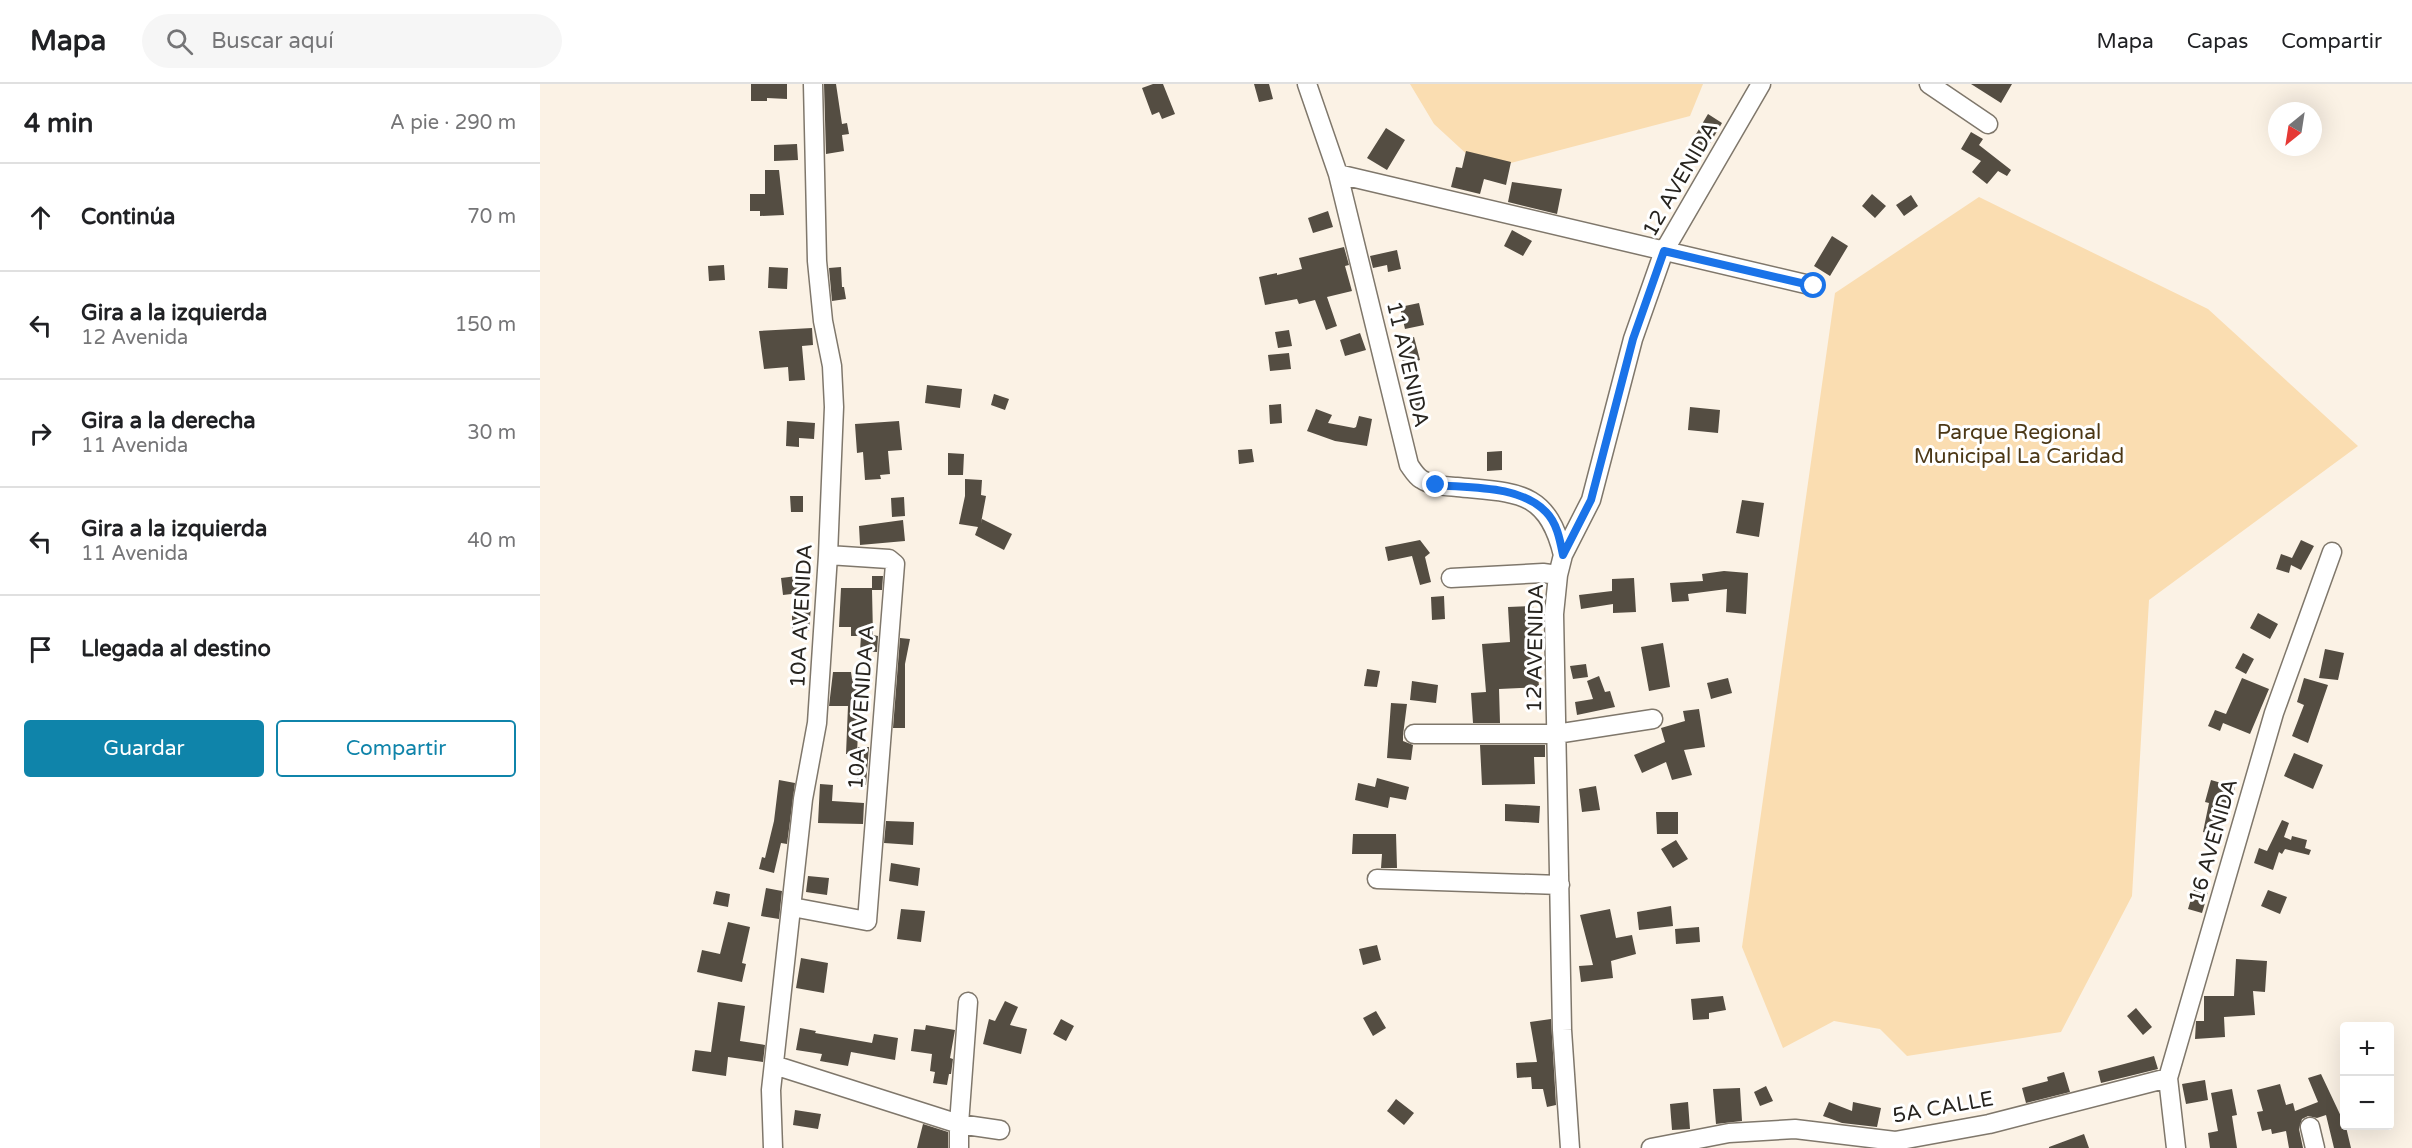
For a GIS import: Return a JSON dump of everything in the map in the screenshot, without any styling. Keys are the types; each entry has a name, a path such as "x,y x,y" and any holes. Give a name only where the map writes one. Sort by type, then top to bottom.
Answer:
{"street":[{"name":"10A AVENIDA","path":"773,1148 771,1090 803,800 817,723 828,555 834,407 832,366 823,321 817,261 813,84"},
{"name":"11 AVENIDA","path":"1307,84 1338,174 1409,465 1420,478 1436,485 1507,492 1530,500 1547,513 1558,531 1563,555"},
{"name":"12 AVENIDA","path":"1570,1148 1562,1030 1554,614 1558,575 1563,555 1591,500 1633,339 1664,251 1761,84"},
{"path":"1929,84 1988,124"},
{"path":"1338,174 1814,286"},
{"name":"16 AVENIDA","path":"2176,1148 2168,1078 2274,713 2332,552"},
{"name":"10A AVENIDA A","path":"792,907 867,921 895,564 889,559 828,555"},
{"path":"1451,578 1543,573 1558,575"},
{"path":"1414,734 1556,734 1653,719"},
{"path":"1377,879 1560,885"},
{"path":"959,1148 958,1124 968,1002"},
{"path":"774,1065 958,1124 1000,1130"},
{"name":"5A CALLE","path":"1651,1148 1729,1141 1795,1129 1895,1145 1989,1124 2168,1078"},
{"path":"2310,1128 2314,1148"}],"green space":[{"path":"1410,84 1703,84 1690,116 1484,170 1434,124"},
{"name":"Parque Regional Municipal La Caridad","path":"1979,197 2208,309 2358,446 2149,600 2132,896 2061,1032 1907,1056 1880,1029 1834,1021 1783,1048 1742,947 1835,293"}],"building":[{"path":"751,84 787,84 787,99 767,98 767,101 751,101"},
{"path":"824,84 836,84 842,124 847,123 849,134 842,135 844,151 826,154"},
{"path":"1153,84 1163,84 1175,114 1162,119 1159,112 1152,115 1142,88"},
{"path":"1254,84 1269,84 1273,99 1259,102"},
{"path":"1971,84 2012,84 2001,103"},
{"path":"1708,114 1722,123 1703,155 1689,146"},
{"path":"1386,128 1405,140 1387,170 1367,158"},
{"path":"1971,132 1983,139 1979,145 2011,170 2007,176 1998,171 1987,184 1972,172 1981,161 1961,149"},
{"path":"797,144 798,160 774,161 774,145"},
{"path":"1466,151 1511,162 1506,185 1484,179 1480,194 1451,187 1456,167 1462,168"},
{"path":"765,170 779,170 784,215 760,216 760,211 750,211 750,194 765,194"},
{"path":"1512,182 1562,189 1557,214 1508,202"},
{"path":"1872,194 1886,206 1875,218 1862,206"},
{"path":"1911,195 1918,206 1904,216 1896,205"},
{"path":"1328,211 1333,227 1313,233 1308,218"},
{"path":"1512,230 1532,241 1523,256 1504,246"},
{"path":"1832,236 1848,246 1830,276 1814,266"},
{"path":"1344,247 1349,265 1345,266 1352,291 1327,297 1337,326 1326,330 1315,300 1299,304 1297,299 1265,305 1259,277 1302,269 1299,258"},
{"path":"1397,250 1401,269 1388,272 1387,265 1373,268 1370,256"},
{"path":"724,265 725,280 709,281 708,266"},
{"path":"769,267 788,268 787,289 768,288"},
{"path":"841,267 842,287 844,287 846,299 832,301 829,268"},
{"path":"1419,303 1424,325 1405,329 1400,307"},
{"path":"812,328 813,345 802,346 805,380 789,381 788,367 764,369 759,331"},
{"path":"1289,330 1292,346 1278,348 1275,332"},
{"path":"1360,333 1366,350 1345,356 1340,340"},
{"path":"1414,337 1420,360 1404,365 1397,342"},
{"path":"1289,353 1291,369 1270,371 1268,355"},
{"path":"927,385 962,389 960,408 925,403"},
{"path":"1422,390 1423,406 1411,406 1410,391"},
{"path":"994,394 1009,399 1005,410 991,405"},
{"path":"1281,404 1282,423 1270,424 1269,405"},
{"path":"1690,407 1720,410 1718,433 1688,430"},
{"path":"1316,409 1332,415 1328,423 1354,428 1359,416 1372,419 1367,446 1335,441 1307,431"},
{"path":"787,421 815,423 814,439 799,438 799,447 786,446"},
{"path":"899,421 902,450 888,451 890,474 880,475 881,479 865,480 863,452 857,453 855,424"},
{"path":"1252,449 1254,462 1239,464 1238,450"},
{"path":"1502,451 1502,470 1487,471 1487,452"},
{"path":"948,453 964,454 963,475 948,475"},
{"path":"965,479 982,480 981,495 986,496 981,523 982,519 1012,534 1004,550 975,535 978,527 959,524 965,496"},
{"path":"790,496 803,496 803,512 791,512"},
{"path":"904,497 905,516 892,517 891,498"},
{"path":"1742,500 1764,503 1759,537 1736,533"},
{"path":"903,520 905,541 860,545 859,526"},
{"path":"1420,540 1430,553 1425,557 1431,582 1420,585 1412,556 1388,561 1385,547"},
{"path":"2301,540 2314,546 2301,570 2291,565 2289,573 2276,569 2281,554 2292,558"},
{"path":"1724,571 1748,573 1746,614 1726,612 1727,589 1688,594 1689,601 1672,602 1670,583 1703,581 1702,574"},
{"path":"797,576 800,593 783,595 781,578"},
{"path":"872,576 883,576 882,590 872,590 873,635 878,636 877,652 860,651 861,636 851,636 851,627 839,627 841,588 872,588"},
{"path":"1634,578 1636,612 1613,613 1613,604 1581,609 1579,595 1612,591 1612,579"},
{"path":"1444,596 1445,619 1432,620 1431,597"},
{"path":"792,605 811,606 809,631 792,629"},
{"path":"1533,606 1539,687 1499,689 1500,723 1473,723 1471,693 1486,692 1482,644 1510,642 1508,607"},
{"path":"2258,613 2278,624 2270,639 2250,628"},
{"path":"900,638 910,639 905,664 905,728 893,728"},
{"path":"1663,643 1670,687 1649,691 1641,647"},
{"path":"2325,649 2344,653 2338,680 2319,678"},
{"path":"2243,653 2254,659 2246,674 2235,668"},
{"path":"1586,664 1588,677 1573,679 1570,666"},
{"path":"1367,669 1380,671 1377,687 1364,686"},
{"path":"833,672 851,672 852,679 856,679 857,694 867,694 868,709 859,709 857,754 846,754 848,706 829,706"},
{"path":"1599,676 1605,692 1610,691 1615,707 1577,715 1575,702 1593,699 1587,681"},
{"path":"1728,678 1732,693 1711,699 1707,683"},
{"path":"2242,678 2269,689 2250,734 2223,723 2220,731 2208,726 2215,710 2226,714"},
{"path":"2304,678 2328,685 2308,743 2292,736 2304,705 2297,702"},
{"path":"1412,681 1438,685 1436,703 1410,700"},
{"path":"1391,703 1407,704 1403,741 1413,745 1411,760 1387,758"},
{"path":"1699,709 1705,747 1684,750 1692,775 1672,780 1666,762 1642,773 1634,755 1665,742 1661,728 1685,721 1683,711"},
{"path":"1480,745 1545,745 1545,757 1534,757 1535,784 1482,785"},
{"path":"858,747 869,747 866,785 857,785"},
{"path":"2294,753 2323,765 2313,789 2284,776"},
{"path":"1377,778 1409,787 1406,800 1390,797 1388,808 1355,800 1358,783 1375,787"},
{"path":"779,780 795,783 787,844 781,843 774,873 759,869 762,857 765,858 774,821"},
{"path":"2211,780 2235,787 2229,809 2226,808 2220,836 2203,832 2209,803 2205,802"},
{"path":"820,784 833,785 832,801 864,803 863,824 818,823"},
{"path":"1596,786 1600,810 1582,812 1579,789"},
{"path":"1505,804 1540,806 1539,823 1505,821"},
{"path":"1656,812 1678,812 1678,834 1657,834"},
{"path":"2282,820 2289,823 2284,837 2291,840 2292,836 2307,840 2305,848 2311,850 2309,855 2285,849 2282,854 2279,852 2273,870 2254,863 2259,848 2267,851"},
{"path":"886,821 914,822 913,845 884,843"},
{"path":"1353,834 1396,834 1397,868 1381,868 1382,854 1352,854"},
{"path":"1676,840 1688,859 1673,868 1661,849"},
{"path":"891,863 920,868 918,886 889,881"},
{"path":"808,876 829,878 827,895 806,892"},
{"path":"766,888 782,891 779,919 761,916"},
{"path":"2194,889 2208,893 2202,913 2188,909"},
{"path":"2268,890 2287,897 2280,914 2261,906"},
{"path":"716,891 730,894 728,907 713,904"},
{"path":"1671,906 1673,926 1639,930 1637,912"},
{"path":"901,909 925,911 921,942 897,939"},
{"path":"1610,909 1616,938 1632,935 1636,954 1611,961 1613,978 1581,982 1579,966 1593,965 1580,915"},
{"path":"728,922 750,927 742,963 746,964 742,982 697,972 702,950 720,954"},
{"path":"1699,927 1700,942 1676,944 1675,929"},
{"path":"1377,945 1381,960 1363,965 1359,949"},
{"path":"801,958 828,963 824,993 796,988"},
{"path":"2236,959 2267,961 2265,992 2253,991 2255,1015 2224,1017 2225,1037 2195,1039 2196,1021 2204,1021 2204,996 2234,996"},
{"path":"1723,996 1726,1010 1709,1013 1709,1019 1693,1020 1691,999"},
{"path":"1005,1001 1018,1007 1010,1025 1027,1029 1021,1054 983,1044 989,1019 995,1021"},
{"path":"718,1002 745,1006 740,1041 765,1045 763,1062 728,1057 726,1076 692,1071 695,1050 711,1052"},
{"path":"2136,1008 2152,1027 2143,1035 2127,1016"},
{"path":"1376,1011 1386,1028 1373,1036 1363,1018"},
{"path":"1061,1019 1074,1026 1066,1041 1053,1034"},
{"path":"1551,1019 1556,1105 1547,1107 1543,1089 1532,1089 1531,1077 1517,1078 1516,1063 1537,1062 1530,1022"},
{"path":"926,1025 955,1030 950,1058 953,1059 951,1074 949,1074 947,1085 933,1083 935,1072 930,1071 932,1054 911,1051 914,1029 925,1030"},
{"path":"800,1028 816,1031 815,1033 872,1043 874,1034 898,1038 895,1060 851,1052 848,1066 820,1061 822,1054 796,1050"},
{"path":"2154,1056 2158,1069 2101,1083 2098,1071"},
{"path":"2064,1072 2070,1092 2026,1103 2022,1088 2048,1081 2047,1077"},
{"path":"2321,1074 2340,1114 2340,1130 2347,1130 2351,1148 2334,1148 2326,1115 2317,1118 2308,1116 2302,1119 2299,1129 2303,1148 2289,1148 2286,1131 2272,1134 2271,1129 2262,1131 2257,1112 2263,1111 2257,1090 2280,1084 2286,1105 2293,1103 2295,1111 2318,1102 2308,1078"},
{"path":"2205,1080 2208,1100 2186,1104 2182,1084"},
{"path":"1766,1086 1773,1101 1760,1106 1754,1092"},
{"path":"1740,1088 1742,1121 1716,1124 1713,1089"},
{"path":"2232,1089 2237,1115 2232,1116 2237,1148 2210,1148 2208,1133 2218,1131 2211,1093"},
{"path":"1396,1099 1414,1113 1404,1125 1387,1111"},
{"path":"1688,1102 1690,1129 1672,1130 1670,1104"},
{"path":"1829,1102 1852,1111 1853,1102 1881,1108 1877,1127 1842,1123 1823,1116"},
{"path":"795,1110 821,1114 818,1129 793,1125"},
{"path":"923,1124 948,1132 948,1148 917,1148"},
{"path":"2084,1134 2089,1148 2049,1148 2049,1147"}],"route":[{"path":"1436,485 1507,492 1530,500 1547,513 1558,531 1563,555 1591,500 1633,339 1664,251 1814,286"}]}
